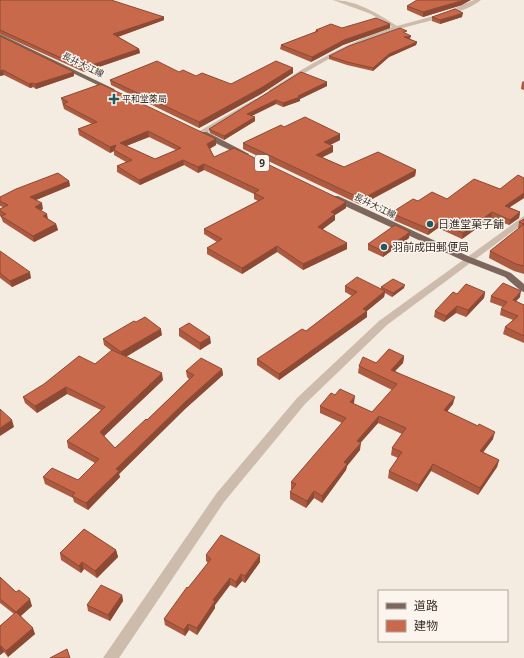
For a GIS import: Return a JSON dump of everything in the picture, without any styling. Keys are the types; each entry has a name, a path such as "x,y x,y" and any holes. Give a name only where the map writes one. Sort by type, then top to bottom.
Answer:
{"main road":[{"name":"長井大江線","path":"0,36 123,95"},
{"name":"9","path":"197,131 250,157"},
{"name":"長井大江線","path":"328,194 467,260 508,275 524,289"}],"street":[{"path":"336,0 373,13 397,28"},
{"path":"197,131 264,96 322,59 346,47 397,28 465,7 478,0"},
{"path":"110,658 220,498 301,401 382,323 524,219"}],"building":[{"path":"0,0 111,0 164,17 113,34 139,49 83,68 0,30"},
{"path":"417,0 464,0 423,12 407,6"},
{"path":"455,9 463,13 440,20 432,17"},
{"path":"376,18 390,24 344,40 312,57 281,45 318,31 316,30 331,24 342,28"},
{"path":"400,28 407,31 403,32 411,36 404,37 417,42 389,54 373,68 329,56 349,46"},
{"path":"0,36 74,72 35,84 29,84 3,70 0,71"},
{"path":"157,61 179,72 183,70 196,76 202,73 231,84 276,61 293,68 261,88 199,122 110,80"},
{"path":"301,72 327,82 298,96 300,97 283,103 276,100 247,114 255,117 224,136 209,129"},
{"path":"101,84 216,139 207,144 214,157 234,148 346,202 331,212 335,214 318,227 347,243 303,264 277,246 242,268 207,248 222,239 204,229 264,198 254,193 259,190 204,164 198,167 183,160 139,180 117,166 132,160 114,150 116,145 110,147 78,129 97,122 63,104 68,102 61,98","holes":["148,131 181,148 155,159 120,143"]},
{"path":"305,117 340,134 324,142 333,146 316,155 344,167 378,152 416,170 362,199 243,143 281,125 284,127"},
{"path":"58,173 69,181 30,197 42,203 35,207 47,214 43,216 56,224 33,236 1,216 6,214 0,211 0,209 8,205 0,201 0,197 16,189"},
{"path":"518,175 524,178 524,193 505,206 520,212 510,220 492,212 463,233 439,222 429,229 391,213 413,199 418,201 432,192 447,199 474,179 500,189"},
{"path":"524,219 524,224 519,222"},
{"path":"524,224 524,266 516,264 490,251"},
{"path":"395,225 410,232 383,251 368,244"},
{"path":"0,251 30,272 10,281 0,273"},
{"path":"357,277 385,291 363,309 367,311 279,374 257,359 302,329 306,331 357,292 345,286"},
{"path":"393,279 405,285 393,293 381,287"},
{"path":"503,283 521,291 513,300 524,305 524,336 505,327 518,316 501,309 507,302 491,296"},
{"path":"466,284 485,292 468,310 457,306 446,316 435,311 453,292 457,294"},
{"path":"145,317 161,329 121,352 103,339 134,321 136,322"},
{"path":"189,323 210,337 200,343 179,329"},
{"path":"389,349 404,356 391,370 455,397 444,410 478,426 479,424 495,432 480,451 499,460 480,488 433,464 419,485 389,471 402,452 392,448 406,428 379,416 357,441 361,443 344,462 347,464 322,496 314,491 307,501 290,492 296,484 291,482 346,418 320,406 331,393 335,395 340,389 355,396 350,402 372,412 397,384 359,366 363,357 376,363"},
{"path":"112,350 162,373 100,432 115,448 194,375 186,371 201,358 222,369 184,403 116,469 119,471 86,503 72,496 75,493 43,477 52,468 78,480 99,459 67,441 105,407 66,387 35,406 23,397 44,384 79,356 95,364"},
{"path":"0,409 12,420 0,428"},
{"path":"84,529 116,550 95,571 82,562 79,566 60,553"},
{"path":"221,535 260,555 245,576 241,574 236,582 230,578 213,600 215,601 197,628 188,624 184,630 164,619 187,587 188,588 211,559 206,555"},
{"path":"0,577 16,592 19,590 30,599 16,612 0,599"},
{"path":"101,585 122,595 108,615 87,605"},
{"path":"16,612 33,628 6,651 1,646 0,647 0,626"},
{"path":"67,649 70,658 50,658"}],"place":[{"name":"平和堂薬局","path":"114,99"},
{"name":"日進堂菓子舗","path":"430,224"},
{"name":"羽前成田郵便局","path":"384,247"}]}
